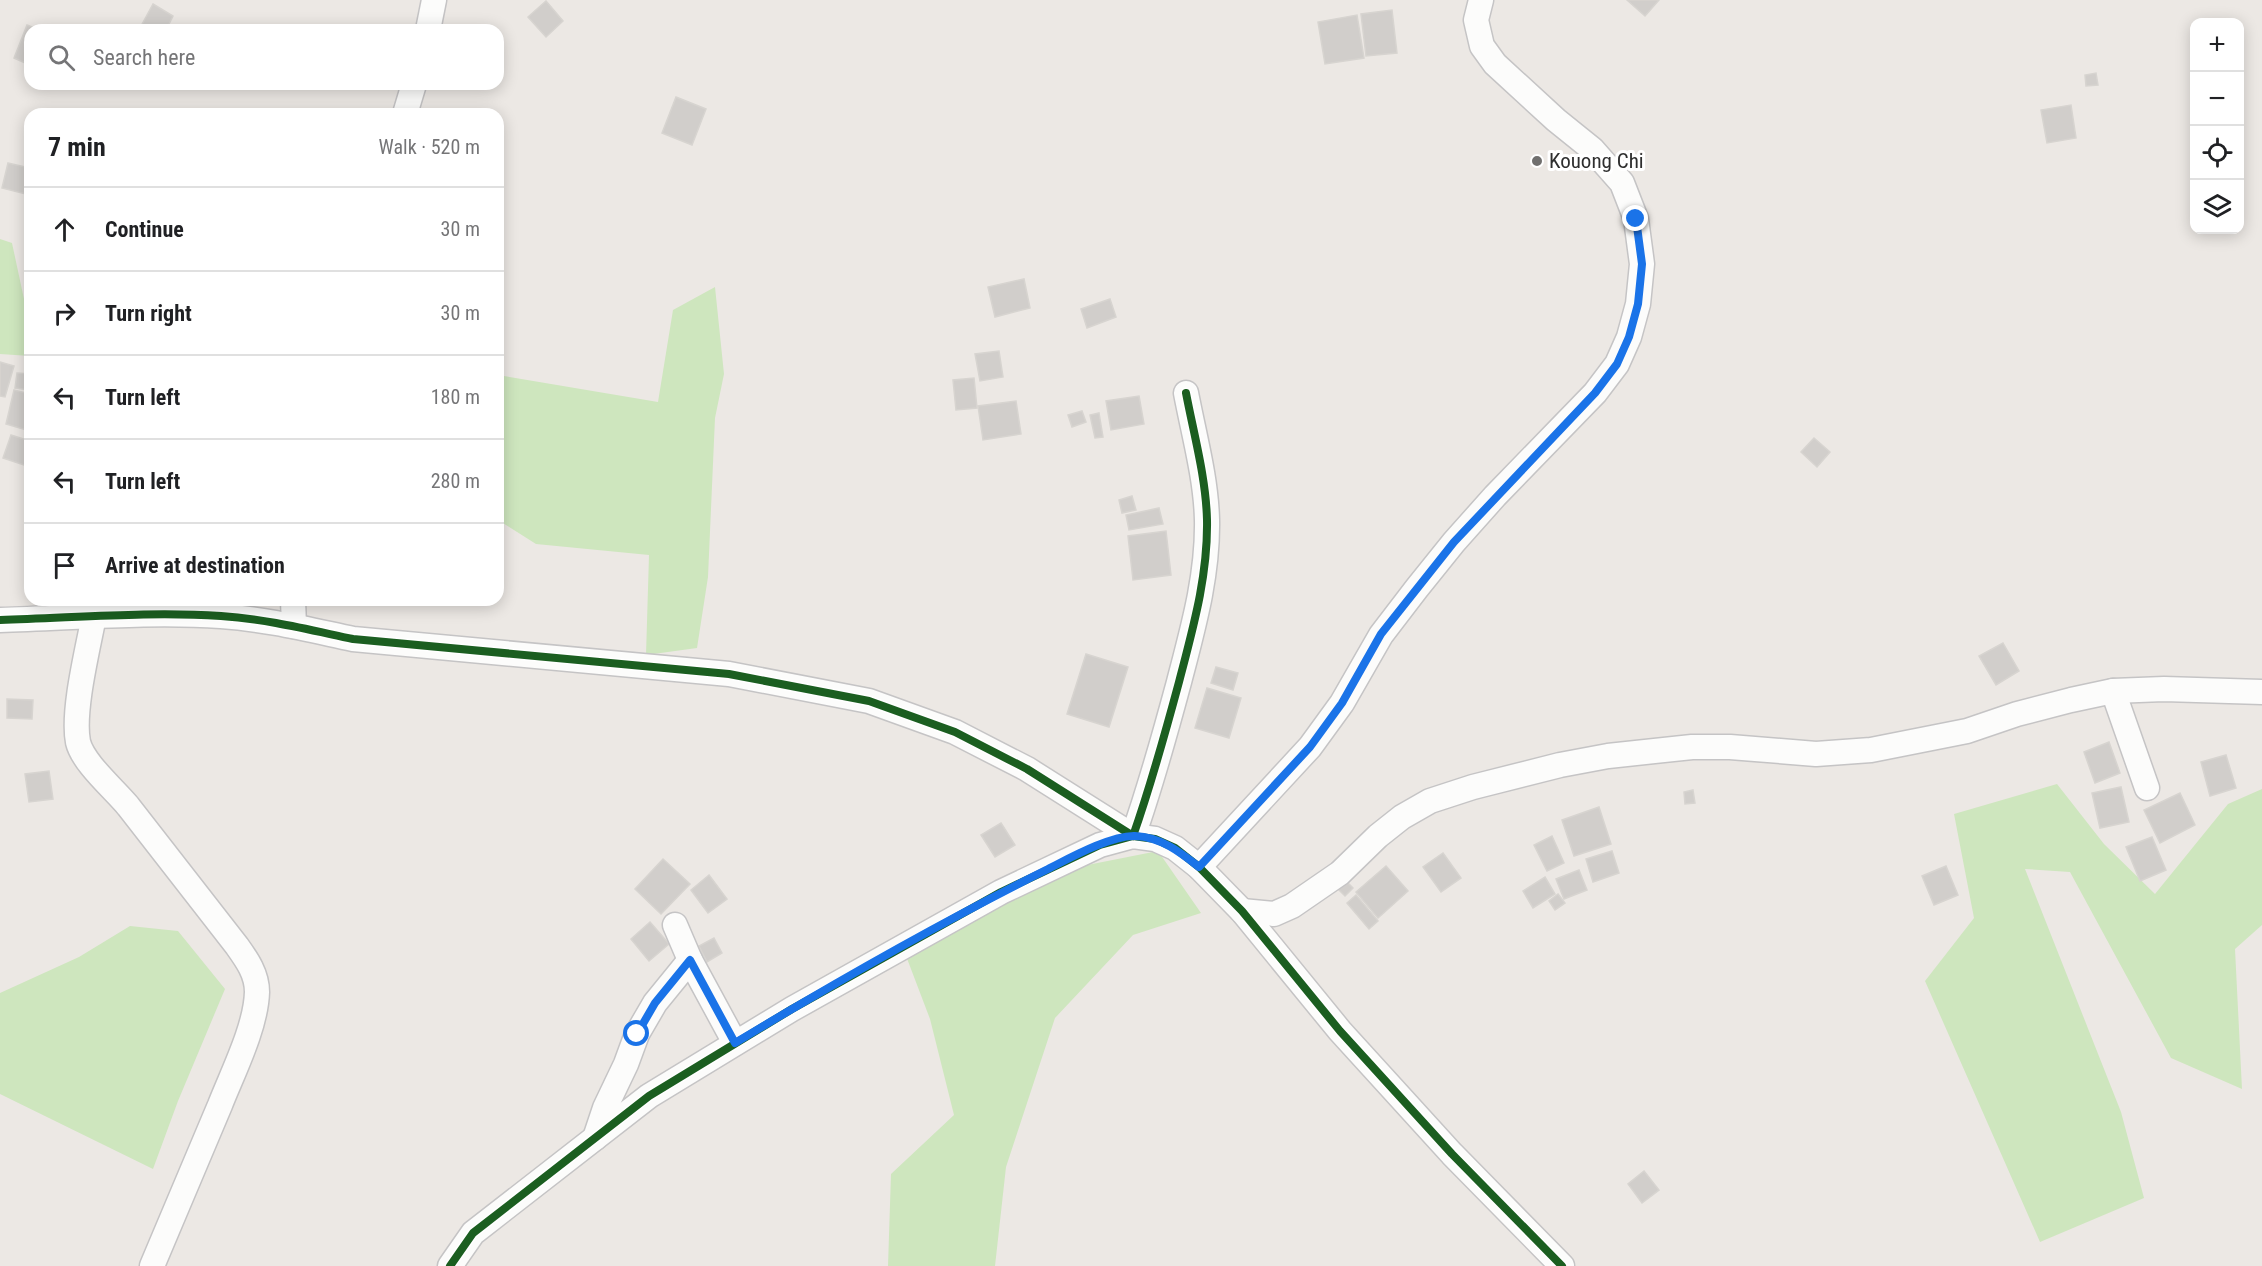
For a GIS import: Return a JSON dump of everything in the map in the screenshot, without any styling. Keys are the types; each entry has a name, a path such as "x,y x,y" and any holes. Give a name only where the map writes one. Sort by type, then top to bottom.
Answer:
{"street":[{"path":"429,24 434,0"},
{"path":"1199,867 1310,747 1342,703 1381,634 1454,542 1495,496 1595,393 1617,364 1629,337 1638,304 1642,264 1636,219 1622,183 1592,149 1556,120 1495,64 1482,46 1476,20 1481,0"},
{"path":"407,108 412,90"},
{"path":"1133,836 1147,796 1173,703 1205,574 1207,519 1202,470 1186,393"},
{"path":"293,606 294,626"},
{"path":"0,620 102,608 222,616 294,626 353,639 729,674 870,701 955,732 1027,769 1133,836"},
{"path":"102,608 78,710 76,730 78,745 237,946 252,969 257,991 240,1054 152,1266"},
{"path":"1242,911 1274,914 1293,906 1340,873 1378,836 1402,817 1430,801 1514,776 1608,756 1692,747 1730,747 1816,754 1871,750 1967,731 2017,714 2113,691 2164,689 2262,692"},
{"path":"2113,691 2148,788"},
{"path":"450,1266 473,1233 649,1096 792,1009 1001,892 1100,845 1133,836 1155,839 1175,848 1199,867 1242,911 1340,1031 1452,1154 1562,1266"},
{"path":"675,925 690,960 735,1043"},
{"path":"595,1138 605,1108 623,1072 637,1034 655,1003 690,960"}],"green space":[{"path":"0,239 12,243 24,299 24,356 0,354"},
{"path":"715,287 724,374 715,418 708,577 697,648 646,655 649,555 536,544 504,524 504,376 658,402 673,310"},
{"path":"2057,784 2104,844 2155,894 2228,804 2262,789 2262,925 2235,949 2242,1089 2171,1058 2070,872 2025,869 2121,1112 2144,1198 2040,1242 1925,981 1974,918 1954,814"},
{"path":"1158,851 1201,913 1133,935 1055,1018 1006,1167 995,1266 888,1266 891,1174 954,1115 930,1019 903,948 1042,874"},
{"path":"130,926 178,931 225,989 178,1101 153,1169 0,1094 0,993 79,957"}],"building":[{"path":"1627,0 1659,0 1645,16"},
{"path":"546,1 563,21 546,37 528,17"},
{"path":"153,4 173,16 169,24 142,24"},
{"path":"1392,10 1397,53 1366,56 1361,14"},
{"path":"1357,15 1364,58 1325,64 1318,22"},
{"path":"24,33 24,62 14,58"},
{"path":"2096,73 2098,85 2086,86 2085,75"},
{"path":"676,97 706,109 692,145 662,133"},
{"path":"2071,105 2076,138 2047,143 2041,110"},
{"path":"8,163 24,167 24,194 2,188"},
{"path":"1024,279 1030,308 995,317 988,287"},
{"path":"1110,299 1116,317 1087,328 1081,309"},
{"path":"999,351 1003,377 980,381 975,354"},
{"path":"0,362 14,366 5,397 0,396"},
{"path":"17,373 24,374 24,389 15,388"},
{"path":"974,378 977,408 956,410 953,380"},
{"path":"14,390 24,392 24,429 6,424"},
{"path":"1139,396 1144,424 1111,430 1106,401"},
{"path":"1016,401 1021,434 983,440 978,406"},
{"path":"1082,411 1086,422 1072,427 1068,415"},
{"path":"1099,413 1103,437 1095,438 1090,415"},
{"path":"11,435 24,439 24,465 3,458"},
{"path":"1814,438 1830,452 1817,467 1801,452"},
{"path":"1132,496 1136,510 1122,513 1119,500"},
{"path":"1159,508 1163,524 1129,530 1126,515"},
{"path":"1166,531 1171,575 1133,580 1128,536"},
{"path":"2003,643 2019,671 1996,685 1979,656"},
{"path":"1086,654 1128,667 1109,727 1067,714"},
{"path":"1216,667 1238,673 1233,690 1211,683"},
{"path":"1207,688 1241,698 1229,738 1195,728"},
{"path":"7,699 33,700 32,719 7,718"},
{"path":"2109,742 2120,773 2095,783 2084,752"},
{"path":"2226,755 2236,788 2210,796 2201,762"},
{"path":"49,771 53,799 29,802 25,774"},
{"path":"2121,787 2129,822 2100,828 2092,793"},
{"path":"1693,790 1695,803 1685,804 1684,792"},
{"path":"2180,793 2195,825 2160,843 2144,810"},
{"path":"1599,807 1611,844 1574,856 1562,820"},
{"path":"1001,823 1015,845 995,857 981,835"},
{"path":"1552,836 1564,863 1547,871 1534,845"},
{"path":"2152,837 2166,870 2140,881 2126,847"},
{"path":"1612,851 1619,873 1593,882 1586,859"},
{"path":"1443,853 1461,878 1441,892 1423,867"},
{"path":"663,859 690,884 661,914 635,889"},
{"path":"1386,866 1408,891 1378,918 1356,892"},
{"path":"1946,866 1958,895 1934,905 1922,876"},
{"path":"1579,870 1587,890 1564,899 1556,879"},
{"path":"709,875 727,899 708,913 691,890"},
{"path":"1545,877 1555,894 1533,908 1523,891"},
{"path":"1345,880 1353,888 1345,896 1337,888"},
{"path":"1558,894 1565,903 1555,910 1549,901"},
{"path":"1356,895 1378,921 1369,929 1347,903"},
{"path":"650,922 669,944 649,961 631,939"},
{"path":"714,938 722,953 707,962 699,946"},
{"path":"1644,1171 1659,1190 1642,1203 1628,1184"}],"cycle path":[{"path":"0,620 139,615 238,617 353,639 729,674 869,701 955,732 1027,769 1133,836 1152,779 1179,682 1199,602 1205,561 1207,520 1204,488 1186,393"},
{"path":"450,1266 473,1233 649,1096 792,1009 1001,892 1100,845 1133,836 1155,839 1175,848 1199,867 1242,911 1340,1031 1452,1154 1562,1266"}],"place":[{"name":"Kouong Chi","path":"1537,161"}],"route":[{"path":"637,1034 655,1003 690,960 735,1043 1001,892 1100,845 1133,836 1155,839 1175,848 1199,867 1310,747 1342,703 1381,634 1454,542 1495,496 1595,393 1617,364 1629,337 1638,304 1642,264 1636,219"}]}
